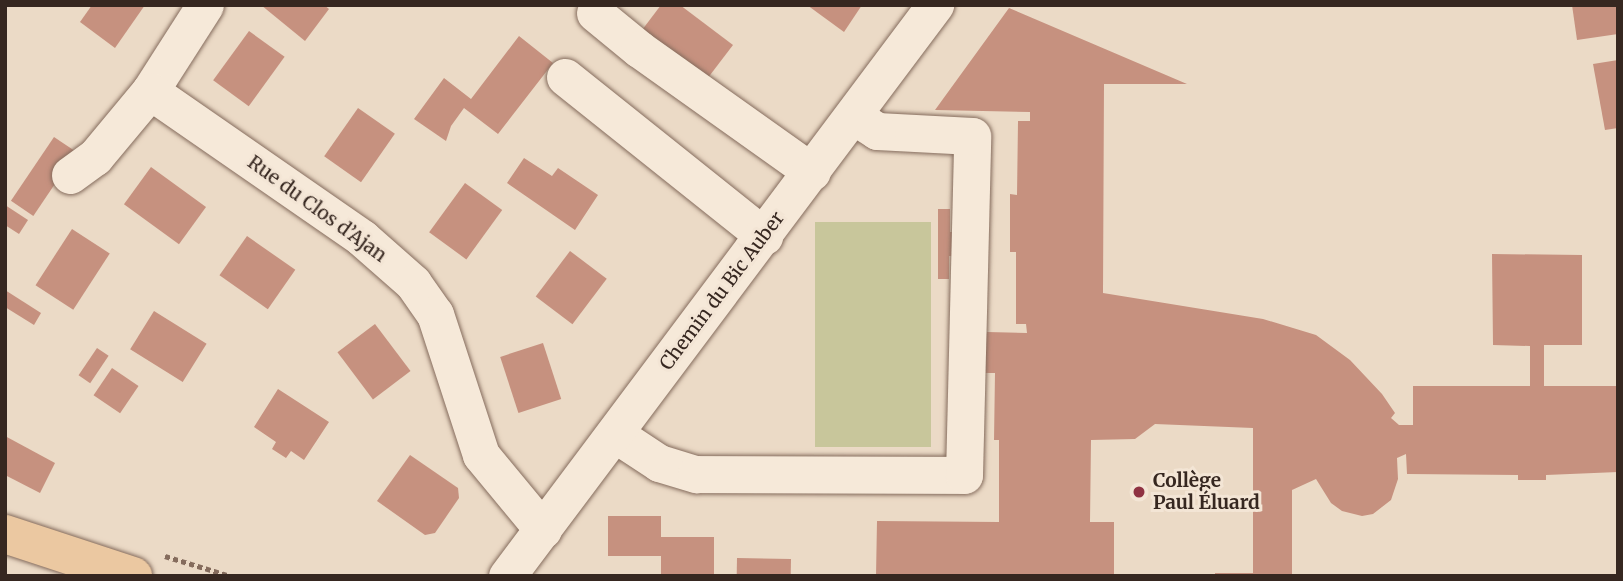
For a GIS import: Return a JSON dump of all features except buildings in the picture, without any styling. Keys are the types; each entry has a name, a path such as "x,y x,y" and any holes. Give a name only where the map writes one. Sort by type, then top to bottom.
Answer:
{"main road":[{"path":"5,534 133,576"}],"street":[{"path":"70,175 95,157 150,92 205,5"},
{"name":"Chemin du Bic Auber","path":"507,576 935,5"},
{"path":"595,13 639,49 812,172"},
{"path":"565,77 764,236"},
{"name":"Rue du Clos d’Ajan","path":"150,92 362,238 413,283 435,314 481,455 543,530"},
{"path":"615,434 659,463 696,474 964,475 972,136 877,131 854,116"}],"shaded area":[{"path":"815,222 931,222 931,447 815,447"}],"place":[{"name":"Collège Paul Éluard","path":"1139,492"}]}
